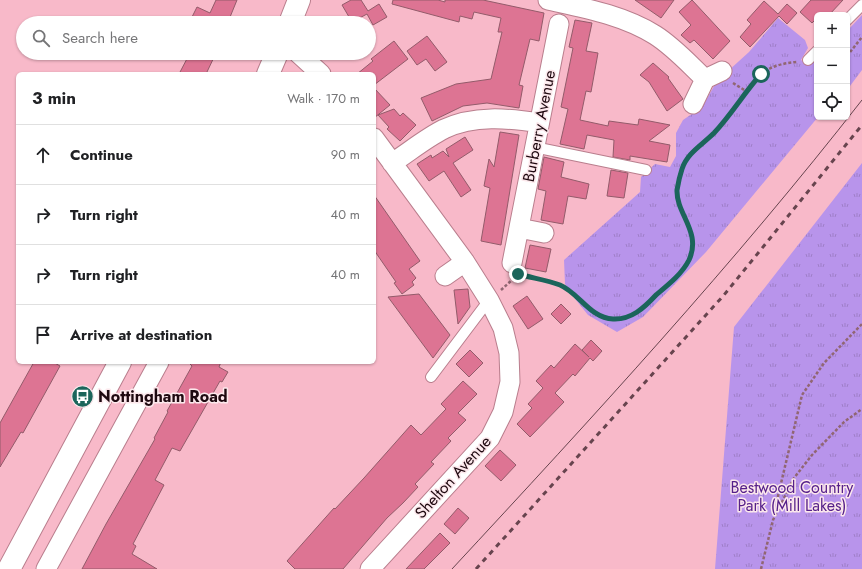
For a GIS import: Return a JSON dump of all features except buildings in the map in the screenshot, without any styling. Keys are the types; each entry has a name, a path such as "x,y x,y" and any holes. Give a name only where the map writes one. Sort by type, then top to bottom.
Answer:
{"street":[{"path":"293,16 299,0"},
{"path":"559,1 610,15 649,32 713,75 693,104"},
{"name":"Burberry Avenue","path":"514,272 518,228 559,24"},
{"path":"269,72 274,60"},
{"path":"306,60 319,72"},
{"path":"392,163 444,129 482,119 513,119 539,123"},
{"name":"Shelton Avenue","path":"370,569 490,438 503,412 510,382 510,353 503,328 489,300 465,262 376,141"},
{"path":"518,228 544,233"},
{"path":"444,276 465,262"},
{"path":"8,569 119,364"},
{"path":"46,569 158,364"}],"lane":[{"path":"850,17 862,5"},
{"path":"805,62 814,54"},
{"path":"534,147 646,170"},
{"path":"431,377 489,300"}],"path":[{"path":"850,52 862,37"},
{"path":"489,300 514,272 560,285 599,315 611,319 627,318 645,306 682,271 689,259 693,244 689,226 679,202 677,191 682,168 690,154 714,133 761,74 782,63 805,62"},
{"path":"779,507 778,496 802,394 824,363 862,324"},
{"path":"761,569 773,520 794,478 812,455 844,422 862,409"}],"green space":[{"path":"862,15 862,70 850,86 850,48 850,28"},
{"path":"778,18 805,40 808,48 801,60 804,62 814,63 814,120 816,120 706,252 643,317 617,332 588,315 576,300 565,284 564,260 640,192 641,177 655,164 670,167 676,156 676,133 683,120 702,107 717,81 749,52"},
{"name":"Bestwood Country Park (Mill Lakes)","path":"862,163 862,569 715,569 734,327"}],"tram line":[{"path":"452,569 558,455 662,339 764,221 862,100"}],"railway":[{"path":"476,569 724,295 862,125"}],"place":[{"name":"Nottingham Road","path":"83,396"}],"route":[{"path":"518,274 560,285 599,315 611,319 627,318 645,306 682,271 689,259 693,244 689,226 679,202 677,191 682,168 690,154 714,133 761,74"}]}
